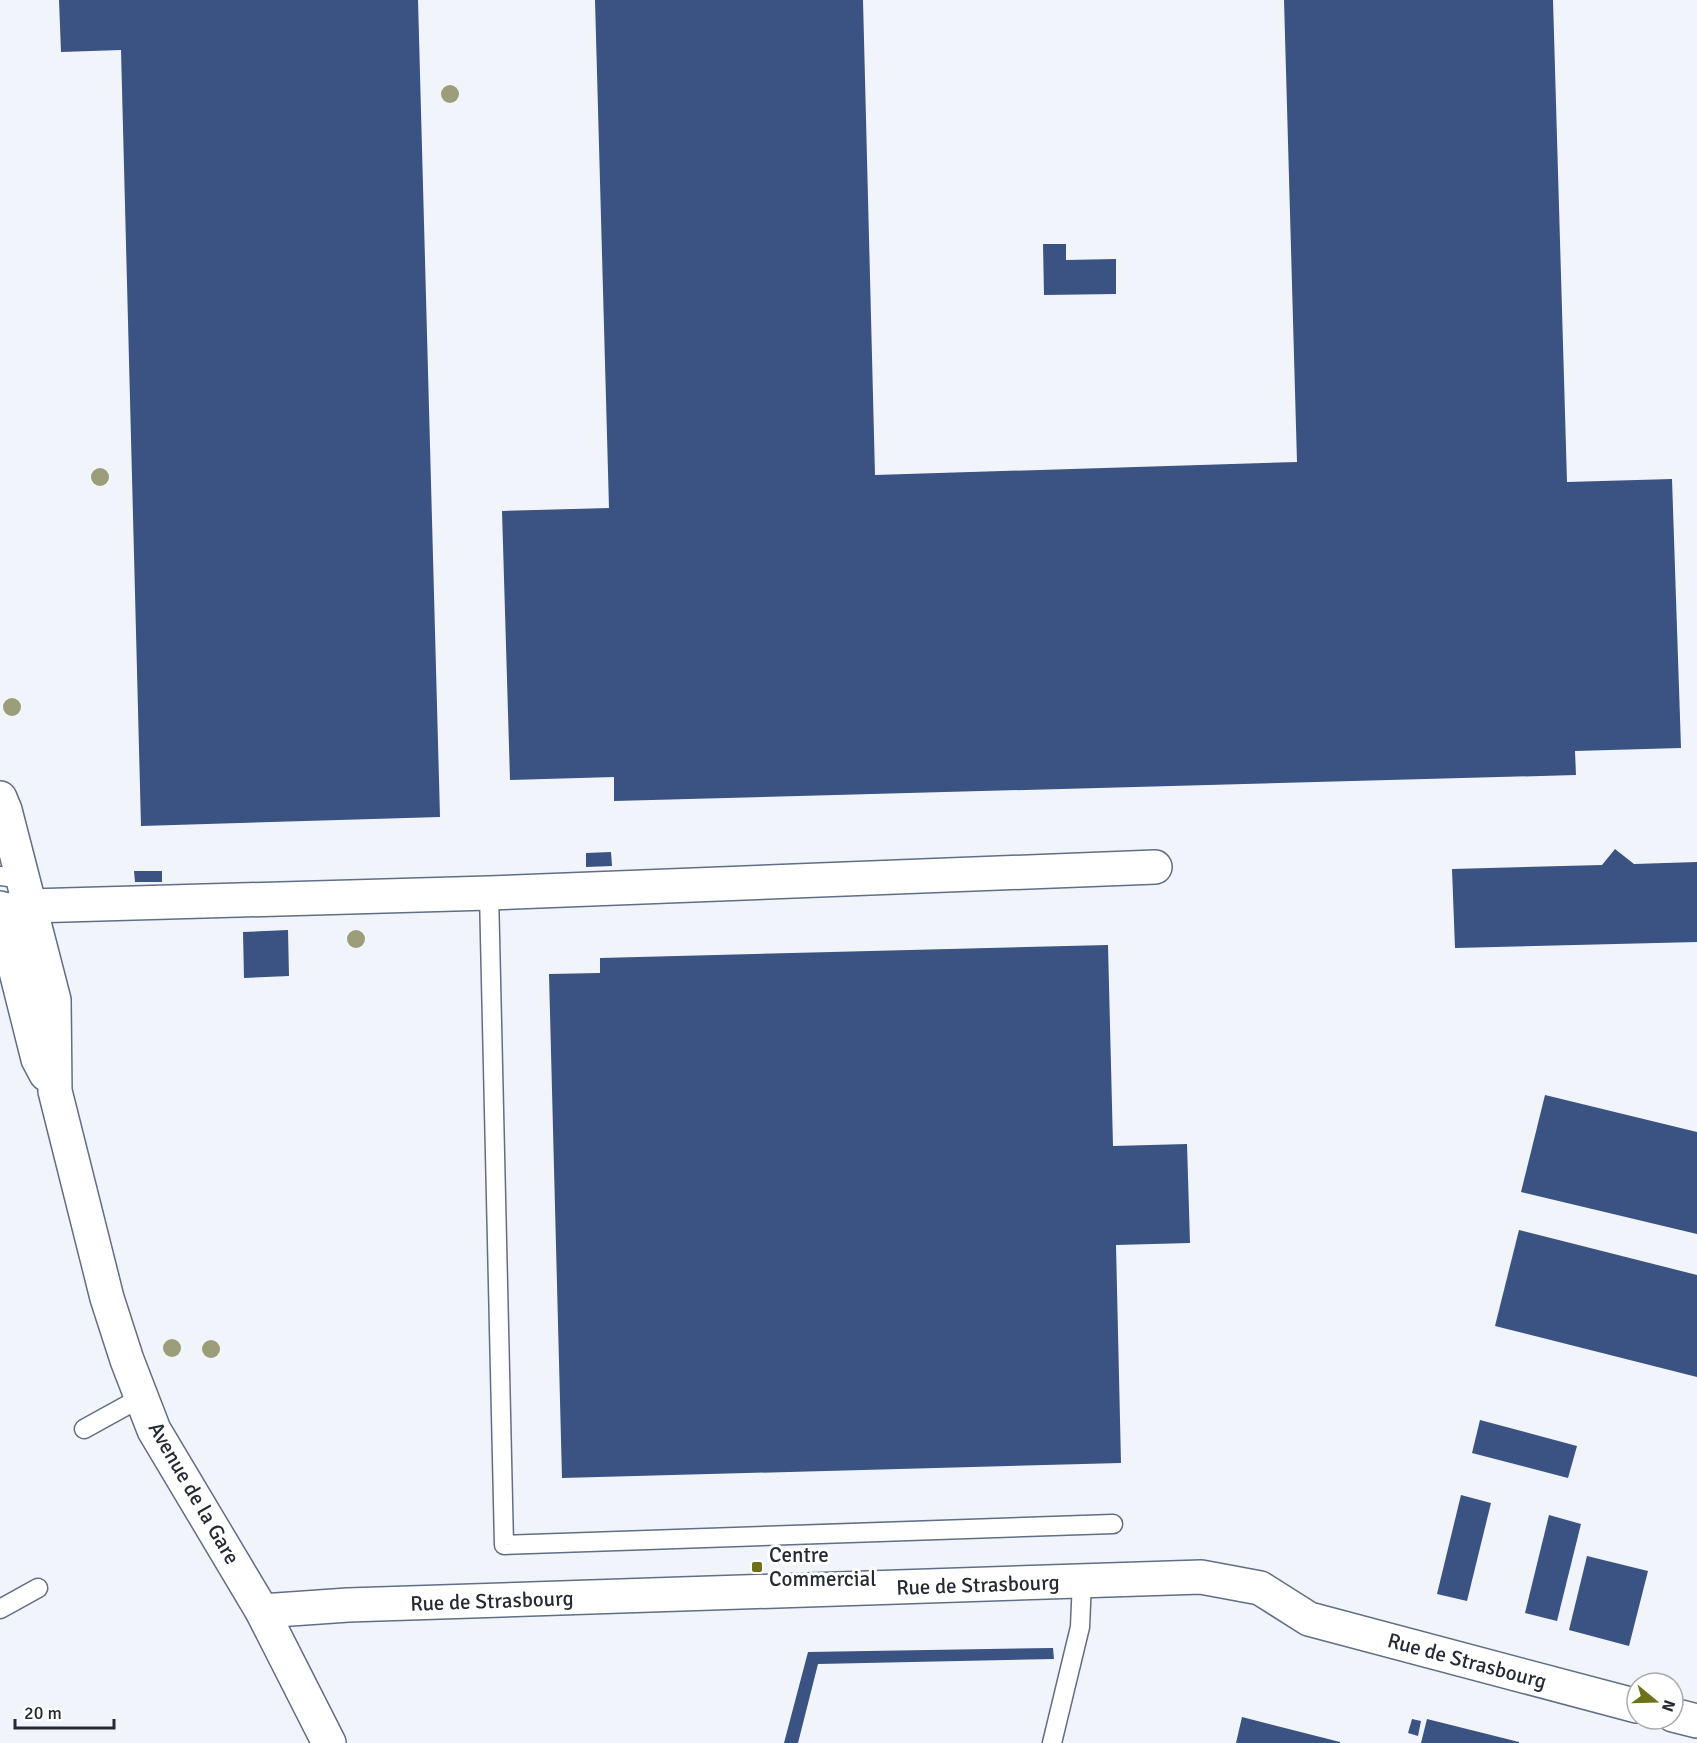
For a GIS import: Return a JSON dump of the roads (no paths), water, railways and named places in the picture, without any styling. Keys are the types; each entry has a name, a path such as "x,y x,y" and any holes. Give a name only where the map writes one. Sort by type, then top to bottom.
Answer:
{"street":[{"name":"Avenue de la Gare","path":"0,798 11,896 54,1000 55,1091 107,1298 127,1360 154,1430 262,1611 329,1743"},
{"path":"11,896 489,893 1155,867"},
{"name":"Rue de Strasbourg","path":"262,1611 348,1605 1201,1577 1260,1588 1309,1619 1625,1703"}],"lane":[{"path":"489,893 504,1545 1113,1524"},
{"path":"84,1429 142,1397"},
{"path":"1052,1743 1080,1627 1082,1581"},
{"path":"0,1609 38,1588"}],"place":[{"name":"Centre Commercial","path":"757,1567"}]}
